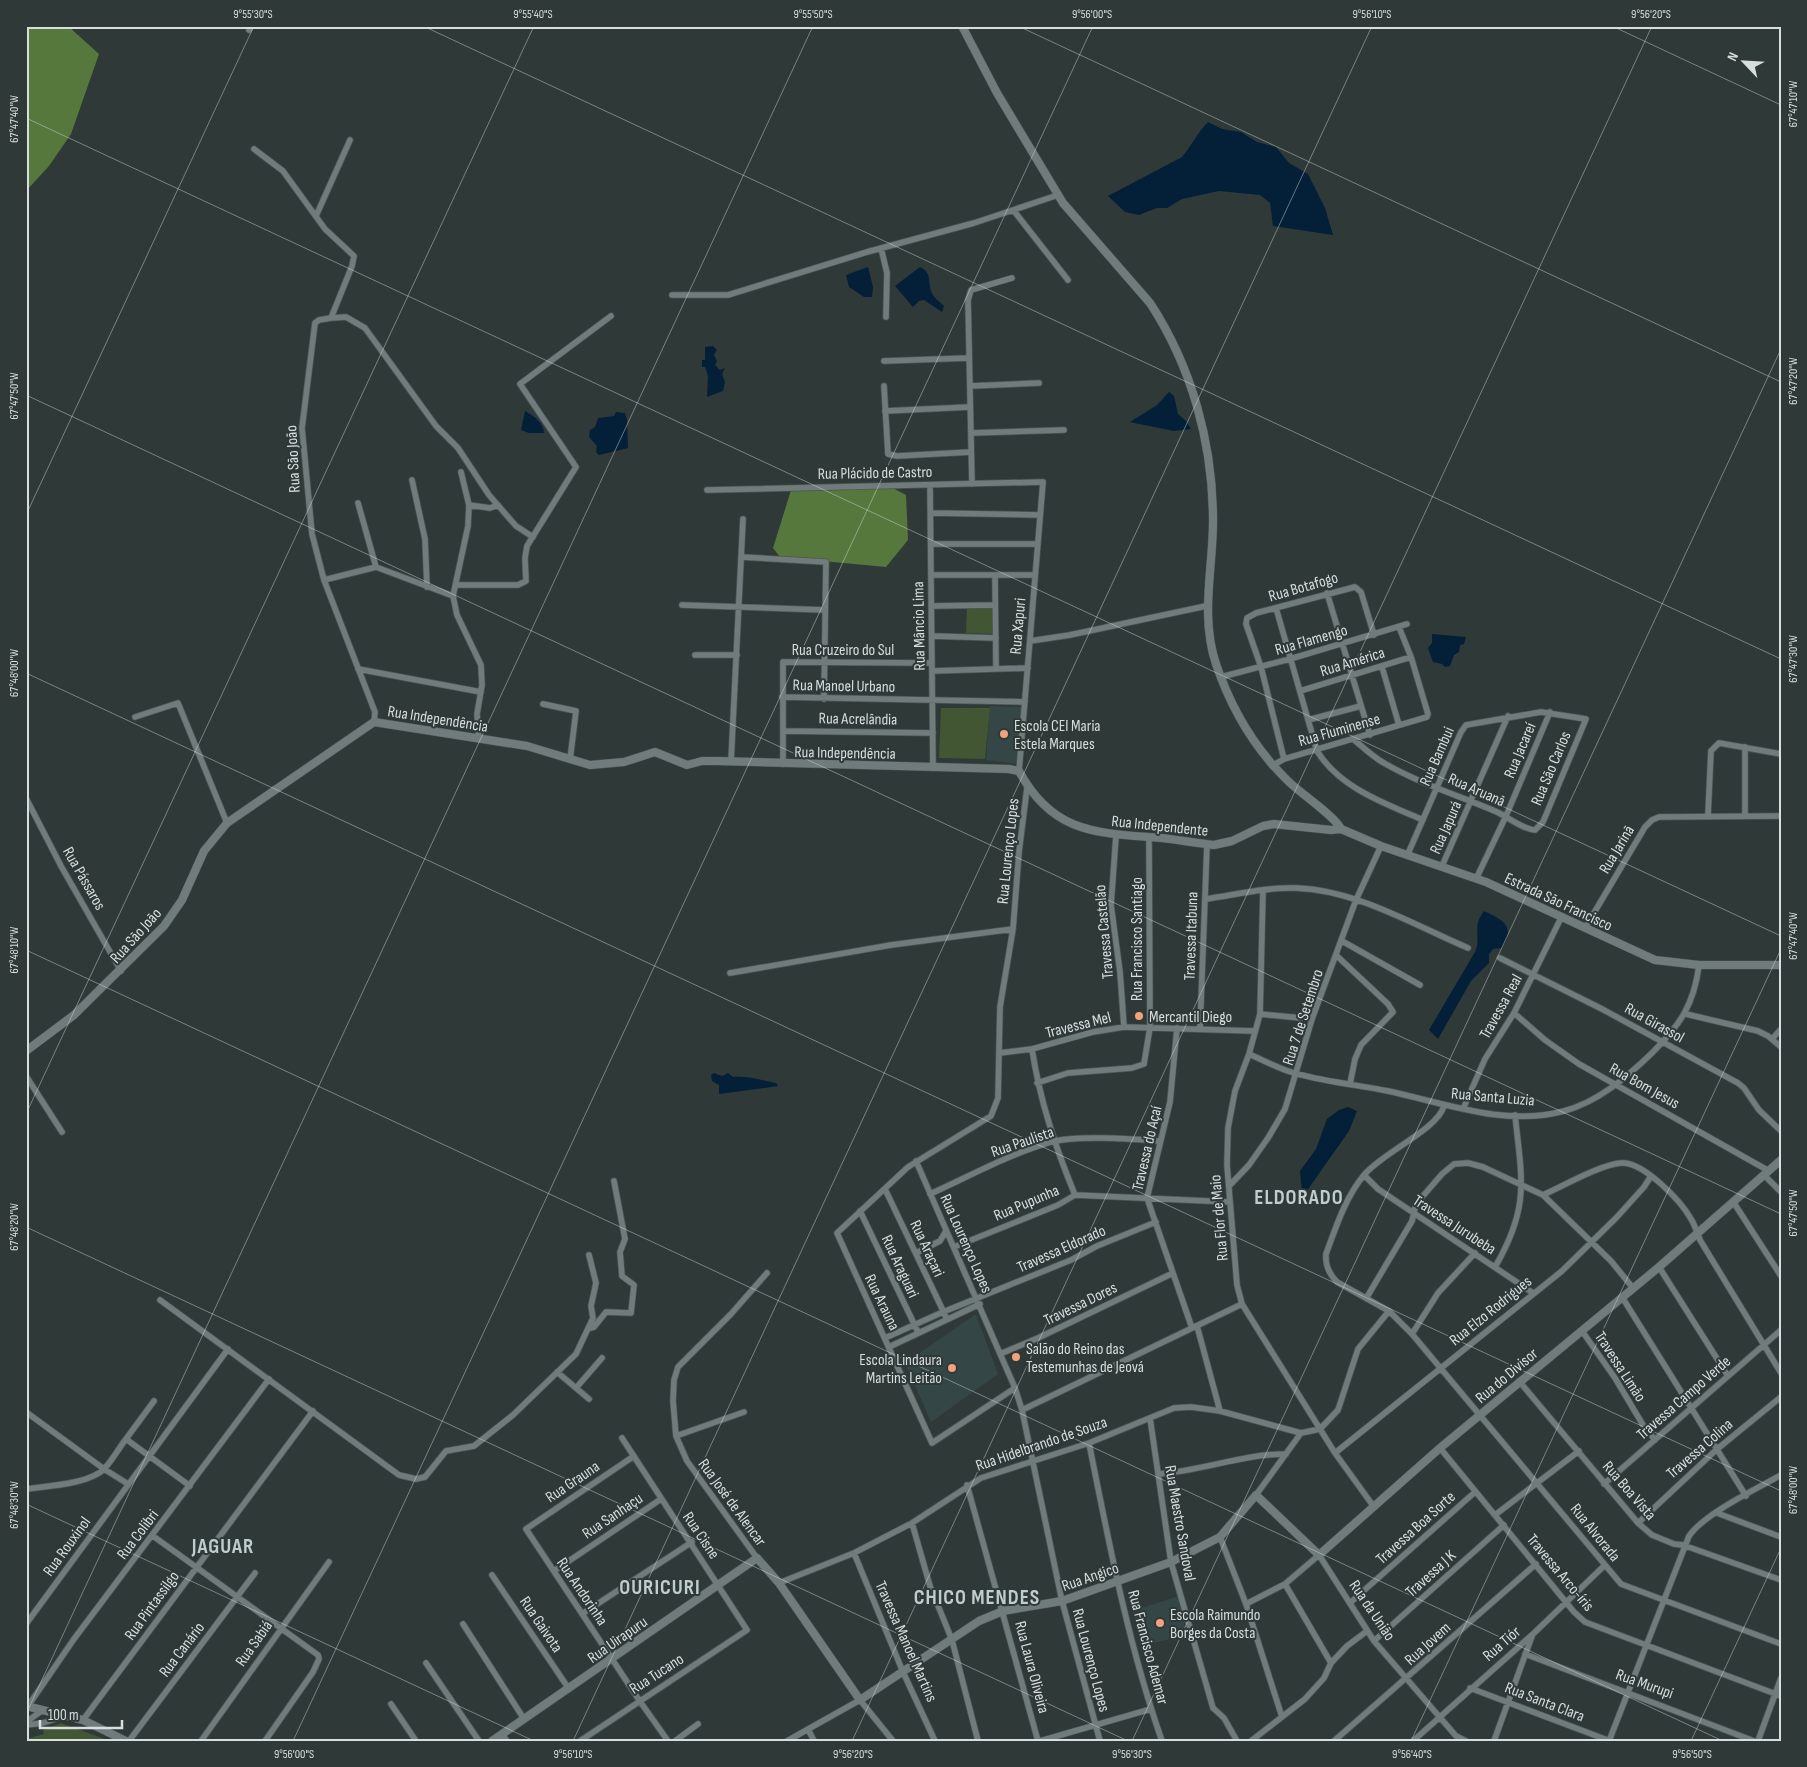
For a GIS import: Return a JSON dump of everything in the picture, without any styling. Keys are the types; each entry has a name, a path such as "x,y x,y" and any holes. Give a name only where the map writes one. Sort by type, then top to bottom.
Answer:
{"street":[{"path":"962,26 997,93 1072,216 1150,303 1161,319 1192,387 1206,444 1212,512 1212,548 1206,606 1209,635 1221,677 1248,732 1272,766 1318,808 1337,820 1341,829"},
{"path":"316,216 350,140"},
{"path":"254,149 283,171 325,229 354,256 352,266 331,318 346,317 365,328 436,426 458,448 498,506 516,526 533,537"},
{"path":"672,295 728,295 881,248 1014,211 1058,195"},
{"path":"1014,211 1068,280"},
{"path":"881,248 887,273 886,317"},
{"path":"972,484 968,300 972,290 1012,278"},
{"path":"457,585 524,584 526,582 525,552 576,467 520,384 611,316"},
{"name":"Rua São João","path":"26,1050 74,1015 121,971 164,926 182,900 204,852 227,823 374,722 375,712 324,580 312,534 302,428 314,323 331,318"},
{"path":"884,361 969,358"},
{"path":"970,386 1039,383"},
{"path":"884,386 886,449 888,454 892,456 971,452"},
{"path":"885,411 970,407"},
{"path":"971,433 1064,430"},
{"path":"461,472 469,505 468,526 457,585 452,596 457,615 481,665 481,692 477,714 479,738"},
{"path":"412,480 424,539 427,587"},
{"name":"Rua Plácido de Castro","path":"708,490 1043,482"},
{"name":"Rua Xapuri","path":"1019,771 1043,482"},
{"name":"Rua Mâncio Lima","path":"930,485 933,768"},
{"path":"358,503 376,567"},
{"path":"469,505 490,508 498,506"},
{"path":"931,513 1040,515"},
{"path":"731,762 740,607 742,519"},
{"path":"931,544 1038,544"},
{"path":"741,557 826,562 824,699"},
{"path":"324,580 376,567 452,596"},
{"path":"931,574 1035,575"},
{"path":"994,575 996,669"},
{"name":"Rua Botafogo","path":"1260,667 1246,624 1249,616 1328,593 1355,587 1360,589 1374,635"},
{"path":"1328,593 1370,735"},
{"path":"682,605 825,610"},
{"path":"932,606 995,605"},
{"path":"1030,641 1070,635 1206,606"},
{"path":"1276,608 1317,751 1328,767 1374,799 1423,820"},
{"name":"Rua Flamengo","path":"1221,677 1290,660 1407,624"},
{"path":"1399,627 1411,657"},
{"path":"932,636 996,638"},
{"path":"696,655 737,655"},
{"name":"Rua América","path":"1300,691 1411,657"},
{"name":"Rua Fluminense","path":"1272,766 1284,759 1317,751 1427,717 1428,714 1411,657"},
{"name":"Rua Cruzeiro do Sul","path":"782,698 783,662 932,663"},
{"path":"1260,667 1284,759"},
{"path":"1382,667 1399,726"},
{"path":"932,671 1028,668"},
{"path":"358,669 481,692"},
{"path":"782,698 783,764"},
{"name":"Rua Manoel Urbano","path":"782,698 1025,702"},
{"path":"135,717 178,703 227,823"},
{"path":"543,704 576,711 570,760"},
{"path":"1308,720 1361,706"},
{"name":"Rua Bambui","path":"1407,856 1464,726 1472,722 1508,716 1550,712 1586,719"},
{"name":"Rua Jacareí","path":"1476,879 1506,816 1550,712"},
{"name":"Rua Japurá","path":"1442,866 1508,716"},
{"name":"Rua São Carlos","path":"1539,828 1586,719"},
{"name":"Rua Independência","path":"374,722 542,750 570,760 596,765 643,757 655,752 687,765 702,761 933,768 998,768 1019,771"},
{"name":"Rua Acrelândia","path":"783,731 933,733"},
{"name":"Rua Aruanã","path":"1353,739 1382,762 1506,816 1530,829 1539,828"},
{"path":"1708,815 1711,753 1715,745 1719,743 1781,754"},
{"path":"1745,747 1745,816"},
{"path":"1019,771 1028,788"},
{"name":"Rua Independente","path":"1028,788 1052,812 1065,821 1080,828 1116,836 1149,837 1219,845 1254,830 1274,824 1331,830"},
{"name":"Rua Lourenço Lopes","path":"1028,788 1019,852 1013,929 1000,1007 998,1098 991,1116 916,1161 1015,1388 1022,1410 1062,1601 1100,1741"},
{"name":"Rua Pássaros","path":"26,798 61,866 121,971"},
{"name":"Rua Jarinã","path":"1585,928 1648,824 1659,817 1708,815 1781,816"},
{"name":"Estrada São Francisco","path":"1331,830 1341,829 1380,846 1476,879 1562,916 1655,960 1699,965 1781,965"},
{"name":"Travessa Castelão","path":"1116,836 1111,905 1120,972 1124,1027"},
{"name":"Rua Francisco Santiago","path":"1037,1083 1068,1073 1139,1067 1144,1064 1150,1027 1149,837"},
{"name":"Travessa Itabuna","path":"1200,1028 1207,844"},
{"name":"Rua 7 de Setembro","path":"1230,1185 1243,1173 1268,1138 1285,1109 1312,1020 1356,900 1380,846"},
{"path":"1206,899 1263,890 1290,888 1318,890 1356,900 1468,948"},
{"name":"Rua Flor de Maio","path":"1263,890 1260,1014 1249,1054 1235,1091 1228,1128 1227,1165 1237,1285 1242,1304 1335,1453 1374,1507"},
{"name":"Travessa Real","path":"1463,1109 1485,1059 1514,1013 1562,916"},
{"path":"730,973 891,945 1013,929"},
{"path":"1342,941 1420,985"},
{"path":"1337,956 1388,1004 1393,1012 1361,1045 1355,1059 1350,1084"},
{"name":"Rua Girassol","path":"1500,958 1742,1085 1759,1110 1781,1132"},
{"name":"Rua Santa Luzia","path":"1249,1054 1297,1074 1350,1084 1444,1106 1515,1115 1564,1111 1585,1103 1616,1085 1663,1042 1686,1014 1693,996 1699,965"},
{"name":"Rua Bom Jesus","path":"1514,1013 1545,1040 1616,1085 1701,1131 1767,1173 1781,1192"},
{"path":"1260,1014 1312,1020"},
{"path":"1686,1014 1758,1031 1781,1047"},
{"name":"Travessa Mel","path":"999,1053 1032,1049 1093,1032 1124,1027 1254,1031"},
{"name":"Travessa do Açaí","path":"1177,1028 1170,1102 1146,1198 1156,1222 1171,1274 1194,1327 1220,1411"},
{"path":"1772,1039 1781,1029"},
{"path":"1032,1049 1037,1083 1053,1142 1075,1195"},
{"path":"26,1076 62,1132"},
{"path":"1364,1175 1380,1158 1426,1129 1440,1115 1444,1106"},
{"path":"1495,1267 1513,1232 1520,1208 1522,1185 1515,1115"},
{"name":"Rua Paulista","path":"930,1194 1017,1155 1053,1142 1103,1139 1159,1141"},
{"name":"Rua do Divisor","path":"1246,1604 1285,1584 1440,1448 1659,1267 1781,1160"},
{"path":"860,1211 916,1161"},
{"path":"1367,1297 1415,1214 1416,1204 1439,1177 1454,1164 1468,1163 1483,1167 1543,1195 1611,1261 1634,1288"},
{"path":"1543,1195 1616,1164 1633,1165 1651,1176 1680,1204 1692,1219 1697,1234 1781,1373"},
{"name":"Travessa Jurubeba","path":"1364,1175 1378,1190 1475,1253 1532,1293"},
{"name":"Rua Alvorada","path":"1364,1175 1351,1194 1338,1221 1326,1254 1325,1264 1337,1282 1367,1297 1389,1311 1412,1334 1441,1366 1605,1565 1625,1586 1781,1644"},
{"name":"Rua Elzo Rodrigues","path":"1335,1453 1441,1366 1508,1315 1532,1293 1562,1271 1633,1201 1651,1176"},
{"path":"590,1328 594,1327 602,1314 606,1312 631,1313 634,1285 622,1276 620,1252 625,1239 614,1181"},
{"name":"Rua Araçari","path":"885,1189 947,1319"},
{"name":"Rua Pupunha","path":"954,1247 1058,1205 1075,1195 1230,1202"},
{"path":"1734,1203 1781,1276"},
{"name":"Rua Arauna","path":"860,1211 837,1233 838,1239 932,1443 1015,1388"},
{"name":"Rua Araguari","path":"860,1211 918,1332"},
{"name":"Travessa Eldorado","path":"978,1302 1071,1260 1097,1246 1156,1222"},
{"path":"916,1253 940,1241 946,1231"},
{"path":"1412,1334 1438,1293 1475,1253"},
{"path":"160,1300 400,1475 420,1479 425,1477 446,1451 470,1447 496,1429 522,1408 576,1354 590,1328 593,1318 591,1306 596,1283 589,1255"},
{"path":"1659,1267 1728,1376"},
{"name":"Rua José de Alencar","path":"767,1273 731,1314 678,1367 674,1380 673,1401 676,1436 696,1476 757,1558 779,1583 860,1700 893,1741"},
{"name":"Travessa Dores","path":"1000,1354 1038,1338 1171,1274"},
{"path":"1622,1297 1690,1409 1746,1496"},
{"path":"885,1338 943,1312 978,1302"},
{"path":"889,1347 978,1302"},
{"path":"1022,1410 1242,1304"},
{"path":"1301,1433 1320,1429 1338,1410 1358,1349 1389,1311"},
{"name":"Travessa Campo Verde","path":"1604,1484 1781,1330"},
{"name":"Travessa Limão","path":"1582,1331 1618,1382 1643,1425 1655,1440"},
{"name":"Rua Rouxinol","path":"26,1624 228,1349"},
{"path":"576,1388 602,1358"},
{"path":"557,1372 588,1399"},
{"name":"Rua Colibri","path":"27,1706 74,1639 269,1379"},
{"name":"Rua Boa Vista","path":"1519,1381 1579,1451 1604,1484 1638,1523 1652,1535 1781,1580"},
{"name":"Travessa Colina","path":"1638,1523 1716,1450 1781,1397"},
{"path":"27,1490 80,1480 104,1470 154,1401"},
{"name":"Rua Hidelbrando de Souza","path":"779,1583 854,1553 912,1523 967,1485 981,1478 1089,1443 1174,1408 1190,1407 1220,1411 1301,1433"},
{"name":"Rua Pintassilgo","path":"83,1720 195,1567 313,1411"},
{"path":"26,1412 104,1470 128,1484"},
{"path":"676,1436 744,1412"},
{"name":"Rua Maestro Sandoval","path":"1150,1418 1171,1562 1213,1708 1224,1718 1237,1741"},
{"name":"Rua Angico","path":"787,1741 860,1700 978,1621 1003,1611 1062,1601 1117,1582 1171,1562 1220,1537 1256,1495 1301,1433"},
{"name":"Rua Cisne","path":"622,1438 661,1499 692,1542 747,1630"},
{"path":"126,1439 190,1486"},
{"name":"Rua Francisco Ademar","path":"1089,1443 1117,1582 1151,1709 1162,1741"},
{"name":"Travessa Arco-íris","path":"1440,1448 1566,1602 1585,1622 1778,1695"},
{"path":"1495,1515 1579,1451"},
{"path":"1158,1474 1205,1468 1249,1457 1286,1454"},
{"name":"Rua Grauna","path":"526,1530 634,1456"},
{"path":"1609,1741 1683,1545 1695,1527 1781,1475"},
{"name":"Rua Laura Oliveira","path":"967,1485 1039,1741"},
{"name":"Travessa Boa Sorte","path":"1351,1602 1475,1492"},
{"name":"Rua da União","path":"1256,1495 1319,1555 1351,1602 1374,1641 1408,1678 1456,1736 1466,1741"},
{"name":"Rua Sanhaçu","path":"554,1571 661,1499"},
{"path":"1717,1513 1781,1537"},
{"path":"912,1523 930,1586 952,1640 978,1741"},
{"name":"Travessa J K","path":"1374,1641 1504,1526"},
{"name":"Rua Andorinha","path":"526,1530 668,1741"},
{"path":"153,1536 314,1651 319,1659 313,1672 265,1741"},
{"path":"1220,1537 1246,1604 1282,1717"},
{"path":"582,1614 692,1542"},
{"name":"Travessa Manoel Martins","path":"854,1553 903,1672 935,1741"},
{"name":"Rua Uirapuru","path":"492,1741 505,1737 524,1719 757,1558"},
{"name":"Rua Sabiá","path":"201,1741 328,1562"},
{"name":"Rua Jovem","path":"1334,1741 1536,1564"},
{"name":"Rua Tiór","path":"1413,1741 1470,1688 1533,1634 1605,1565"},
{"name":"Rua Canário","path":"128,1741 255,1574"},
{"name":"Rua Gaivota","path":"492,1575 569,1689"},
{"path":"1285,1584 1331,1663"},
{"path":"462,1624 524,1719"},
{"name":"Rua Tucano","path":"580,1741 747,1630"},
{"path":"1251,1741 1305,1699 1324,1678 1331,1663 1347,1646 1367,1631"},
{"path":"1494,1741 1533,1634"},
{"name":"Rua Murupi","path":"1526,1654 1754,1741"},
{"path":"426,1663 479,1741"},
{"path":"1758,1741 1778,1695 1781,1678"},
{"name":"Rua Santa Clara","path":"1470,1688 1609,1741"},
{"path":"391,1704 416,1741"},
{"path":"27,1706 83,1720 128,1741"},
{"path":"1039,1741 1151,1709"},
{"path":"26,1724 43,1710"},
{"path":"26,1724 43,1723 67,1715"},
{"path":"675,1741 698,1724"},
{"path":"808,1729 814,1741"}],"shaded area":[{"name":"Escola CEI Maria Estela Marques","path":"990,706 1022,707 1018,764 986,760"},
{"name":"Escola Lindaura Martins Leitão","path":"976,1314 998,1374 931,1422 905,1363"},
{"name":"Escola Raimundo Borges da Costa","path":"1179,1596 1186,1635 1141,1646 1132,1611"}],"green space":[{"path":"26,26 68,26 99,54 71,134 49,166 26,191"},
{"path":"889,486 906,495 908,540 886,567 780,557 773,548 791,490"},
{"path":"994,607 992,634 966,633 967,608"},
{"path":"941,708 990,708 985,759 939,758"},
{"path":"61,1723 110,1741 36,1741 26,1739 44,1734 43,1730"}],"water":[{"path":"1208,122 1222,129 1241,132 1257,142 1276,147 1289,163 1308,174 1325,208 1333,235 1273,226 1270,203 1260,195 1219,191 1182,199 1167,208 1157,208 1139,215 1125,212 1108,196 1182,157"},
{"path":"868,267 873,287 872,297 864,297 849,287 846,275"},
{"path":"920,267 927,272 933,295 944,306 942,312 924,300 919,301 913,307 895,286"},
{"path":"713,346 717,350 714,355 717,361 715,365 720,370 725,368 722,374 725,382 723,391 707,397 708,376 705,367 702,367 702,360 705,360 705,347"},
{"path":"1169,392 1174,396 1178,414 1191,429 1174,431 1130,422 1157,405"},
{"path":"525,411 540,423 544,433 529,433 521,430"},
{"path":"616,412 625,413 628,448 599,455 596,452 597,446 589,437 590,430 595,427 598,418 614,416"},
{"path":"1432,634 1466,637 1464,644 1460,645 1459,652 1454,655 1450,666 1445,667 1442,664 1433,662 1428,648 1432,643"},
{"path":"1484,911 1502,921 1507,929 1506,940 1502,948 1493,949 1489,954 1489,963 1471,981 1438,1039 1429,1030 1475,952 1478,941 1477,927"},
{"path":"714,1073 722,1076 728,1073 733,1077 754,1078 776,1083 778,1086 719,1094 719,1085 712,1081 711,1075"},
{"path":"1348,1107 1357,1111 1349,1131 1306,1192 1302,1192 1300,1171 1316,1149 1327,1119 1339,1110"}],"place":[{"name":"Escola CEI Maria Estela Marques","path":"1004,734"},
{"name":"Mercantil Diego","path":"1139,1016"},
{"name":"Salão do Reino das Testemunhas de Jeová","path":"1016,1357"},
{"name":"Escola Lindaura Martins Leitão","path":"952,1368"},
{"name":"Escola Raimundo Borges da Costa","path":"1160,1623"}],"district":[{"name":"ELDORADO","path":"1299,1197"},
{"name":"JAGUAR","path":"223,1546"},
{"name":"OURICURI","path":"660,1587"},
{"name":"CHICO MENDES","path":"977,1597"}]}
